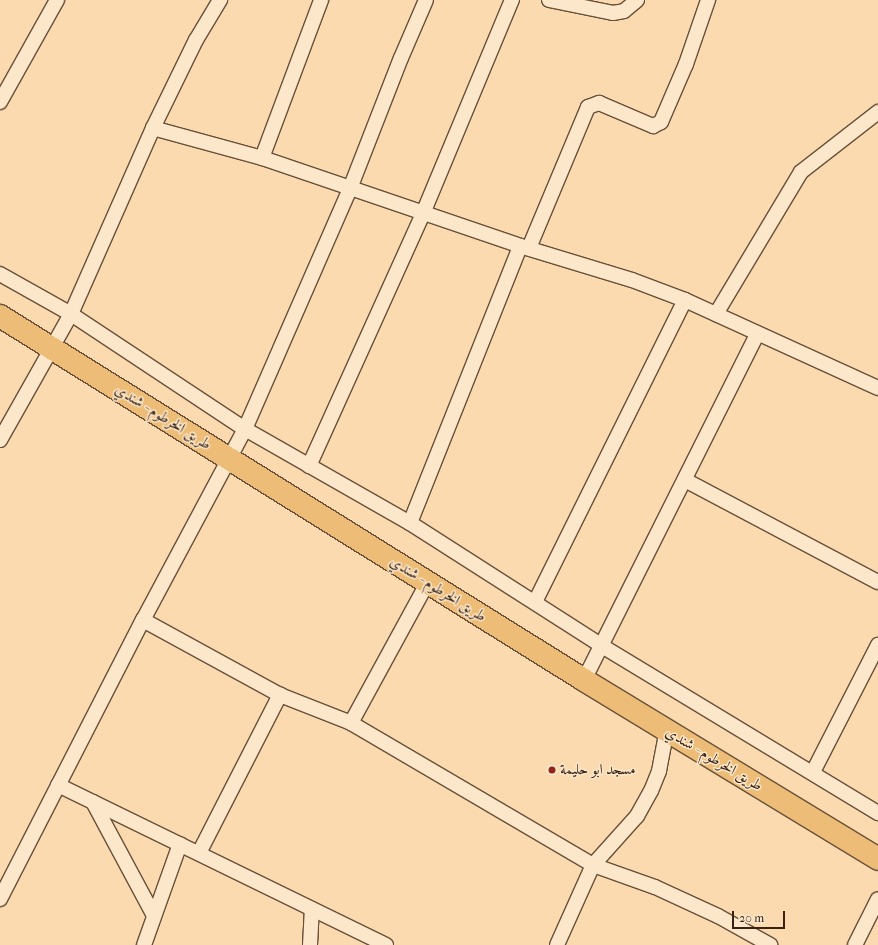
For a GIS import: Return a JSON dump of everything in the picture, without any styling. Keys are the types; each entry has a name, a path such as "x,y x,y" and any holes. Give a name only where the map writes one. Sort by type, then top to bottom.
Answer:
{"highway":[{"name":"طريق الخرطوم - شندي","path":"0,316 584,680 878,859"}],"street":[{"path":"0,102 57,0"},
{"path":"0,440 72,314 153,128 196,40 220,0"},
{"path":"262,158 322,0"},
{"path":"0,899 143,620 228,458 245,429 351,186 401,58 426,0"},
{"path":"309,466 424,211 512,0"},
{"path":"549,0 614,13 624,11 637,0"},
{"path":"410,523 525,247 588,107 599,103 653,126 661,122 686,64 708,0"},
{"path":"716,314 801,172 878,112"},
{"path":"153,128 262,158 351,186 525,247 632,280 686,300 757,334 878,388"},
{"path":"0,274 72,314 245,429 410,523 602,646 813,772 878,813"},
{"path":"535,602 686,300"},
{"path":"584,680 757,334"},
{"path":"685,480 878,582"},
{"path":"351,723 428,582"},
{"path":"143,620 280,695 351,723 593,865 655,887 718,916 770,945"},
{"path":"813,772 874,661 878,645"},
{"path":"199,853 280,695"},
{"path":"557,945 593,865 636,816 651,791 659,771 667,730"},
{"path":"58,785 386,945"},
{"path":"93,802 153,914"},
{"path":"144,945 153,914 180,844"},
{"path":"855,945 878,899"},
{"path":"310,945 312,909"}],"place":[{"name":"مسجد ابو حليمة","path":"552,770"}]}
